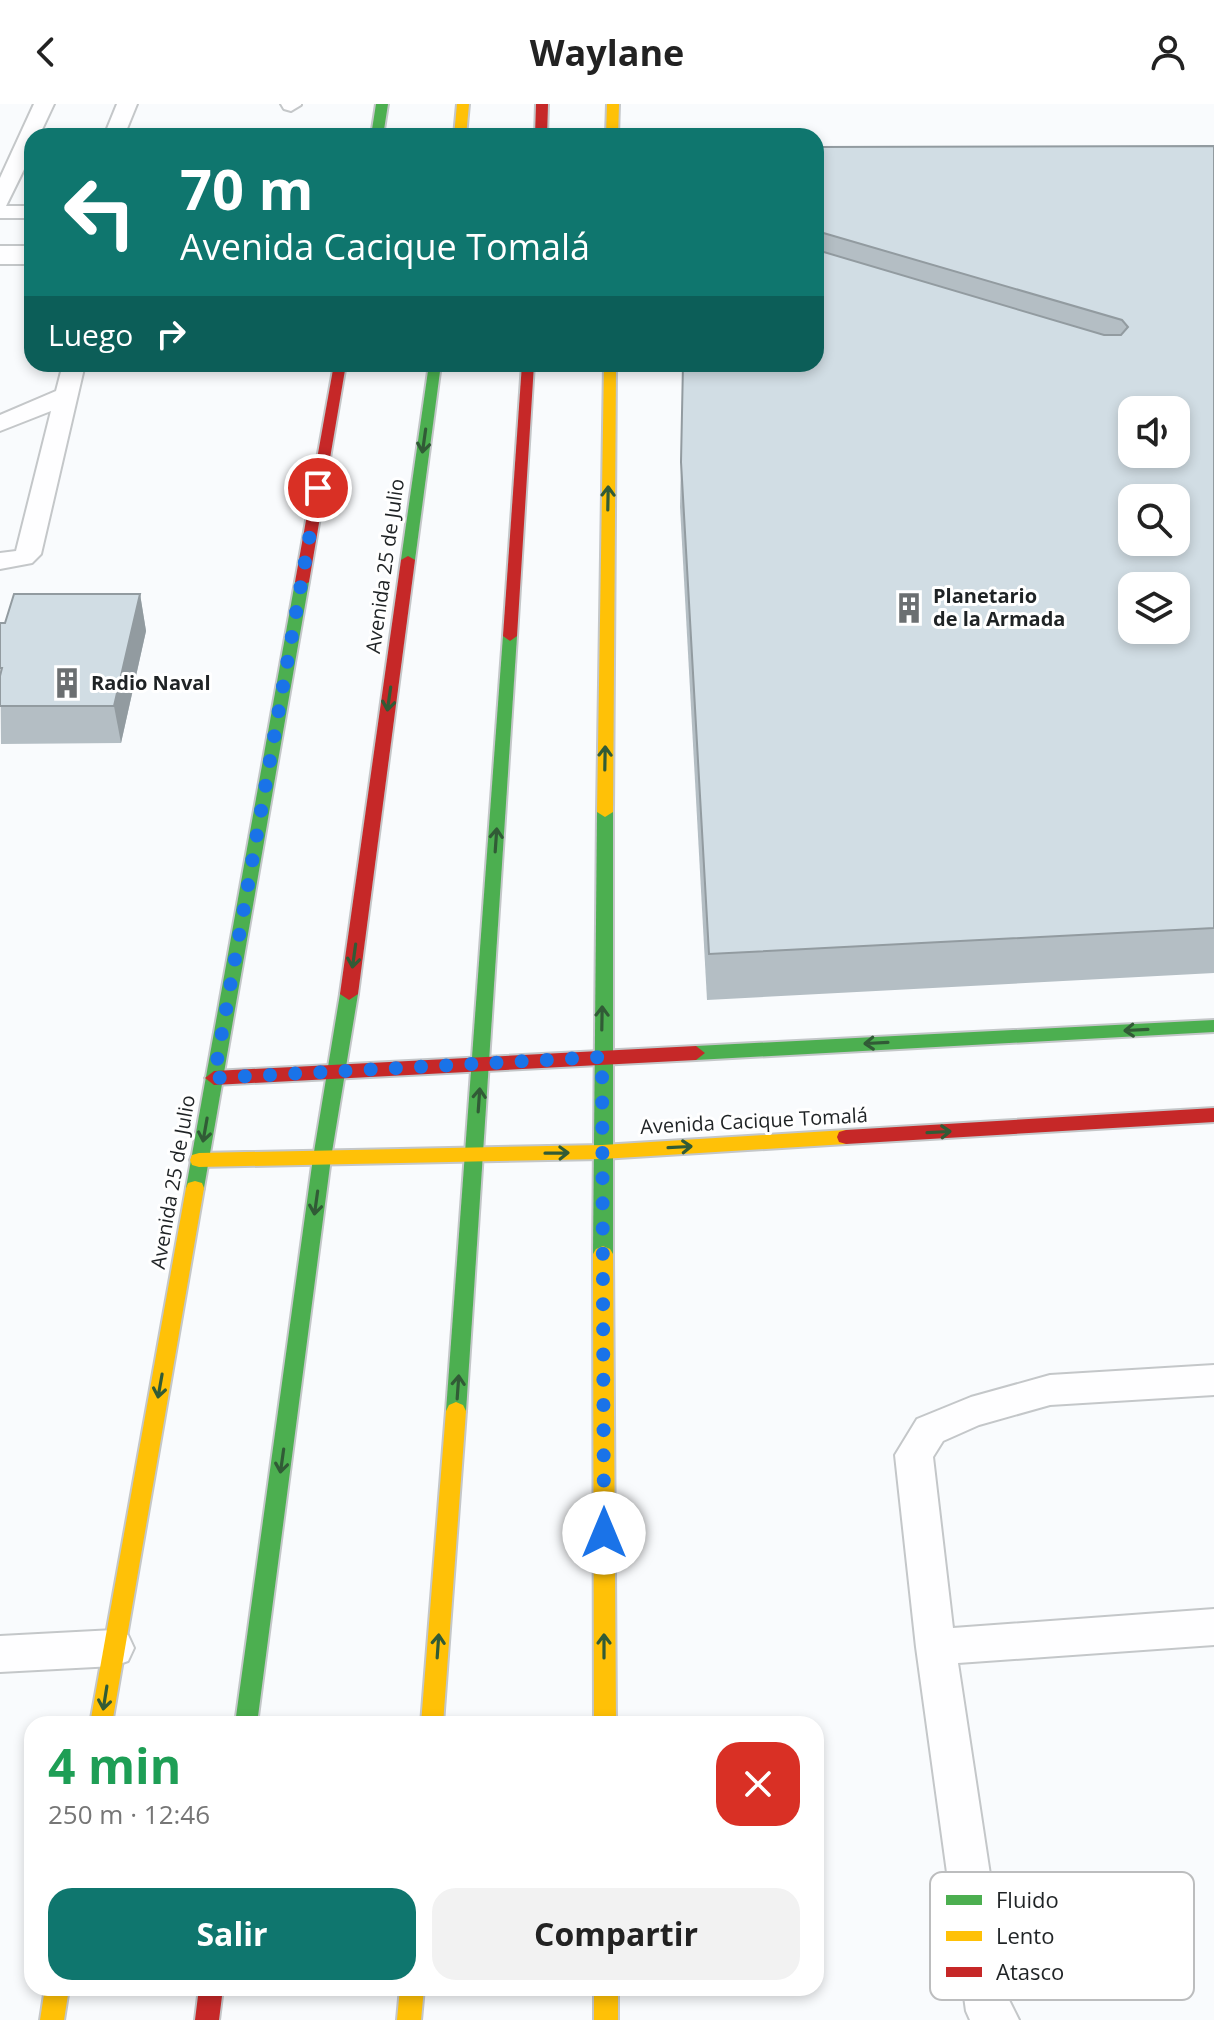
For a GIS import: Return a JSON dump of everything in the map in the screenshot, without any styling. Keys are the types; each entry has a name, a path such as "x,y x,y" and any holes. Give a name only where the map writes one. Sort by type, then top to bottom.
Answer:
{"main road":[{"path":"378,128 382,104"},
{"path":"461,128 463,104"},
{"path":"541,128 542,104"},
{"path":"612,128 613,104"},
{"name":"Avenida 25 de Julio","path":"102,1716 339,372"},
{"name":"Avenida 25 de Julio","path":"247,1716 322,1158 338,1071 434,372"},
{"path":"433,1716 476,1154 527,372"},
{"path":"605,1716 602,1057 610,372"},
{"path":"214,1078 1214,1026"},
{"name":"Avenida Cacique Tomalá","path":"199,1160 602,1152 1214,1115"},
{"path":"52,2020 56,1996"},
{"path":"207,2020 210,1996"},
{"path":"409,2020 411,1996"},
{"path":"606,1996 606,2020"}],"street":[{"path":"0,255 24,255"},
{"path":"0,277 24,277"}],"lane":[{"path":"33,128 44,104"},
{"path":"117,128 127,104"},
{"path":"0,201 24,148"},
{"path":"0,212 24,212"},
{"path":"0,561 23,558 28,554 72,372"},
{"path":"0,424 65,396"},
{"path":"968,1872 936,1647 914,1455 930,1430 971,1412 1050,1390 1214,1380"},
{"path":"936,1647 1214,1627"},
{"path":"0,1654 114,1648"},
{"path":"986,2000 988,2011 997,2020"}],"building":[{"name":"Planetario de la Armada","path":"1214,146 1214,928 709,954 681,462 683,372 824,372 824,252 1104,335 1121,335 1128,327 1122,320 824,233 824,147"},
{"name":"Radio Naval","path":"14,594 140,594 114,706 0,706 0,623 5,623"}],"traffic: fast":[{"path":"378,128 382,104"},
{"path":"408,560 434,372"},
{"path":"195,1188 302,582"},
{"path":"456,1411 510,636"},
{"path":"603,1254 605,812"},
{"path":"247,1716 322,1158 349,994"},
{"path":"696,1053 1214,1026"}],"traffic: slow":[{"path":"461,128 463,104"},
{"path":"612,128 613,104"},
{"path":"605,812 610,372"},
{"path":"199,1160 602,1152 846,1137"},
{"path":"102,1716 195,1188"},
{"path":"603,1254 605,1716"},
{"path":"433,1716 456,1411"},
{"path":"52,2020 56,1996"},
{"path":"409,2020 411,1996"},
{"path":"606,1996 606,2020"}],"traffic: jam":[{"path":"541,128 542,104"},
{"path":"302,582 339,372"},
{"path":"510,636 527,372"},
{"path":"349,994 408,560"},
{"path":"214,1078 696,1053"},
{"path":"846,1137 1214,1115"},
{"path":"207,2020 210,1996"}],"place":[{"name":"Planetario de la Armada","path":"909,608"},
{"name":"Radio Naval","path":"67,683"}],"route":[{"path":"318,488 214,1078 602,1057 604,1533"}]}
